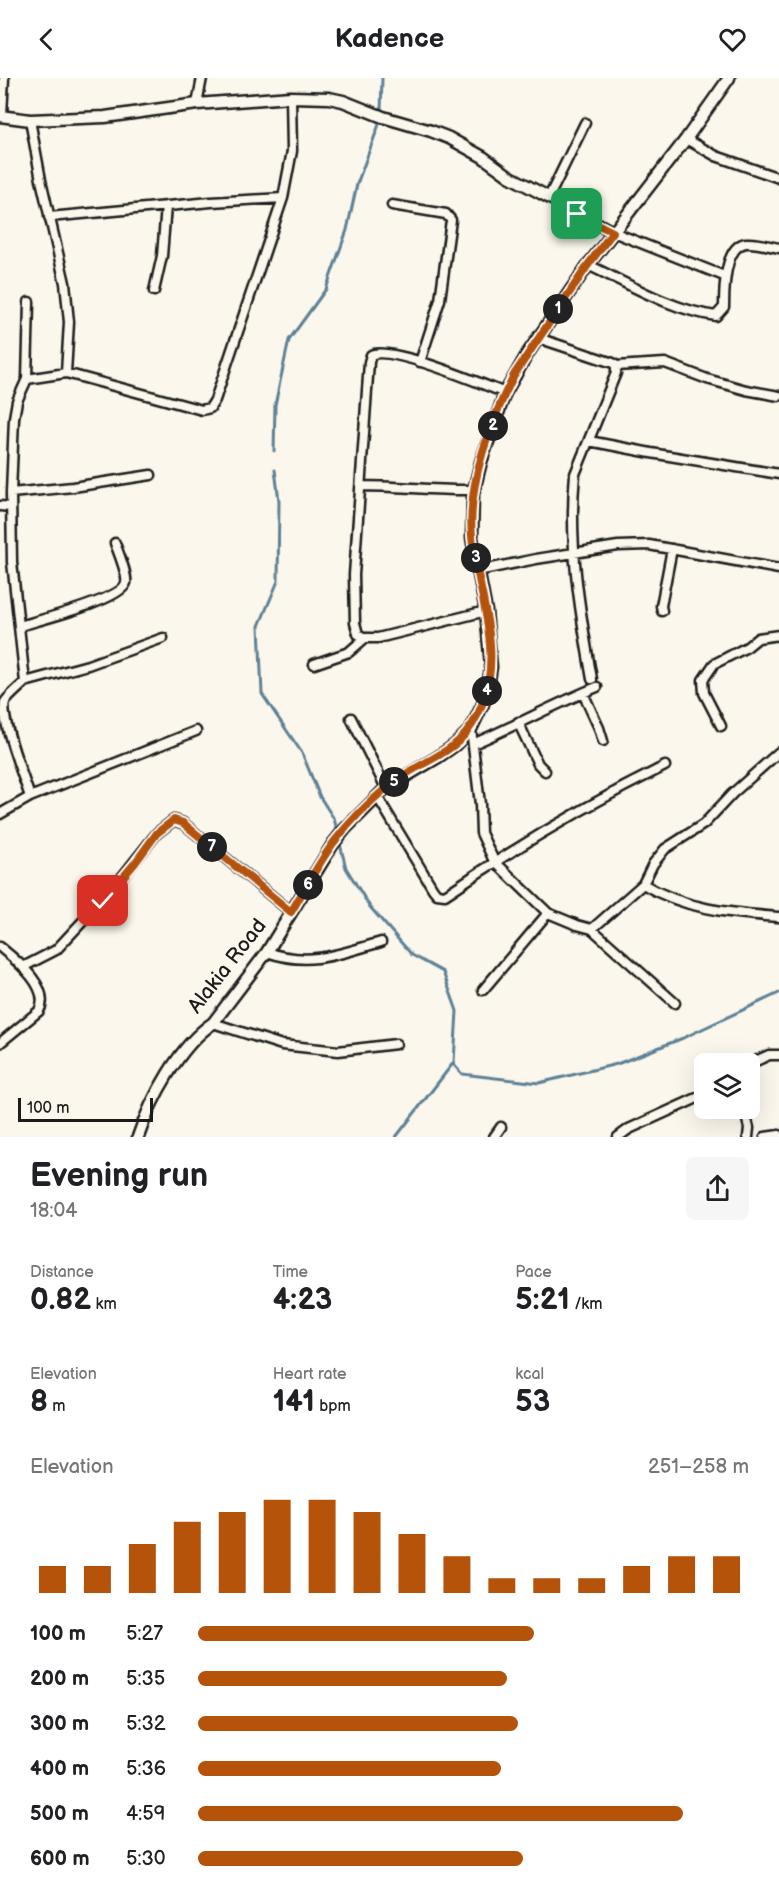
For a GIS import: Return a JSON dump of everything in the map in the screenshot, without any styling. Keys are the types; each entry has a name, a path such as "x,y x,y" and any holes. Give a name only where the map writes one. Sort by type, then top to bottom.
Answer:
{"street":[{"path":"4,78 1,115 30,120 130,115 197,104 291,97 329,98 343,101 457,142 483,156 509,176 613,232 724,276"},
{"path":"197,104 202,78"},
{"path":"675,1003 592,929 548,913 495,861 481,833 471,729 486,695 491,667 486,612 471,527 474,490 481,462 505,393 538,338 588,265 686,139 728,79"},
{"path":"27,379 66,373 202,410 210,408 238,335 283,198 292,151 291,97"},
{"path":"30,120 65,283 69,322 66,373"},
{"path":"549,197 585,123"},
{"path":"686,139 716,156 779,178"},
{"path":"49,217 283,198"},
{"path":"392,205 446,214 451,220 440,300 420,362"},
{"path":"154,291 163,245 166,206"},
{"path":"588,265 669,302 700,314 716,316 724,307 724,276 735,249 743,243 758,243 779,248"},
{"path":"25,682 12,562 10,493 14,418 17,401 27,379 29,302"},
{"path":"538,338 613,363 616,366 665,363 707,379 779,396"},
{"path":"365,639 358,634 355,623 354,586 371,356 384,353 420,362 505,393"},
{"path":"473,744 583,693 595,683 574,553 575,474 616,373 616,366"},
{"path":"589,441 779,474"},
{"path":"10,493 73,488 151,475"},
{"path":"361,486 474,490"},
{"path":"0,506 11,507"},
{"path":"20,626 102,601 119,593 126,586 127,579 115,543"},
{"path":"478,571 536,559 629,545 672,549 779,569"},
{"path":"662,611 672,549"},
{"path":"314,664 349,652 365,639 378,638 486,612"},
{"path":"722,726 704,693 703,680 714,664 747,647 758,638 779,635"},
{"path":"30,796 6,729 3,711 5,703 25,682 88,665 162,638"},
{"path":"583,693 603,741"},
{"path":"351,718 386,788"},
{"path":"518,722 538,764 545,771"},
{"name":"Alakia Road","path":"138,1137 170,1072 195,1039 213,1023 267,952 333,844 345,829 386,788 438,757 455,745 471,729"},
{"path":"0,814 30,796 196,731"},
{"path":"592,929 643,884 653,864 665,849 704,824 732,794 779,752"},
{"path":"377,796 437,894 445,895 495,861 592,802 664,766"},
{"path":"23,967 56,950 111,891 162,827 174,820 183,823 291,912"},
{"path":"643,884 662,896 678,902 715,910 779,917"},
{"path":"483,990 548,913"},
{"path":"267,952 303,960 322,958 381,942"},
{"path":"0,947 23,967 38,985 43,998 43,1005 39,1011 0,1043"},
{"path":"213,1023 282,1045 338,1051 396,1044"},
{"path":"760,1059 779,1054"},
{"path":"618,1137 629,1129 694,1099"},
{"path":"747,1119 748,1137"},
{"path":"495,1137 501,1128"},
{"path":"765,1137 779,1136"}],"waterway":[{"path":"381,112 382,78"},
{"path":"274,451 275,405 289,340 326,289 347,230 357,184 381,119"},
{"path":"275,470 279,501 278,581 259,626 262,694 302,753 320,797 334,819 338,833"},
{"path":"339,840 346,868 370,907 412,955 443,972 457,1011 454,1062 396,1137"},
{"path":"453,1064 462,1074 539,1083 617,1064 683,1038 779,993"}],"route":[{"path":"103,901 162,827 174,820 183,823 291,912 333,844 365,808 386,788 438,757 455,745 471,729 483,704 491,667 486,612 471,527 476,478 491,430 514,375 613,232 577,214"}]}
